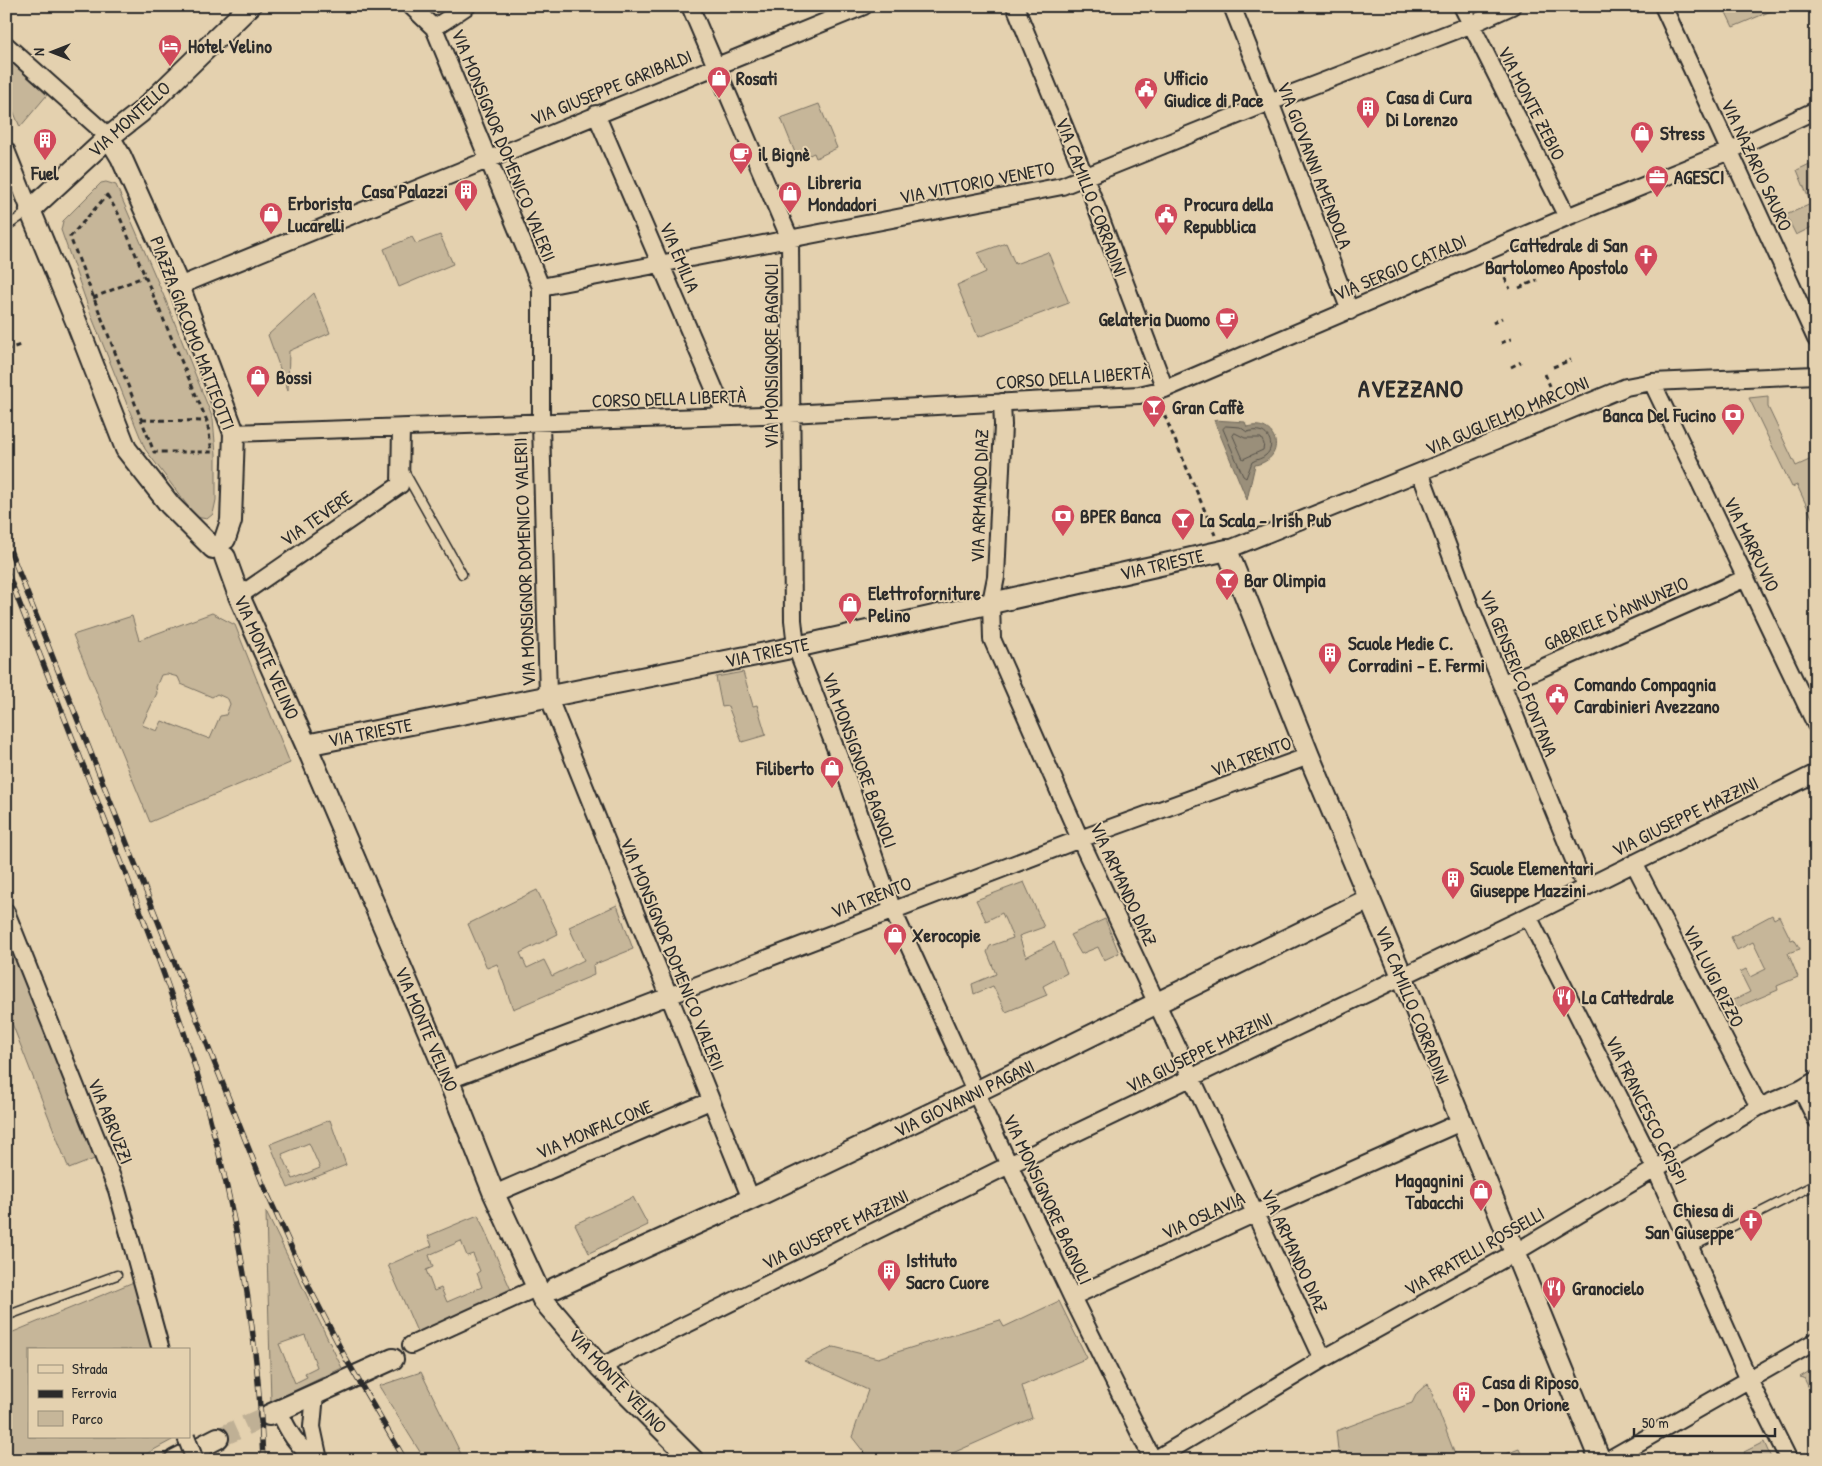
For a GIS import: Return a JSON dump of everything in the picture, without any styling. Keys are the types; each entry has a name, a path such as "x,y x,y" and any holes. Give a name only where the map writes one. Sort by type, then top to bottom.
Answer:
{"street":[{"name":"VIA MONTELLO","path":"30,210 108,136 141,112 250,6"},
{"name":"VIA MONSIGNOR DOMENICO VALERII","path":"411,6 434,28 541,286 541,423 548,696 667,995 751,1199"},
{"path":"434,28 467,6"},
{"name":"VIA MONSIGNORE BAGNOLI","path":"690,6 790,239 793,620 796,647 847,778 893,910 1009,1165 1072,1297 1154,1460"},
{"name":"VIA GIUSEPPE GARIBALDI","path":"179,286 488,158 864,6"},
{"name":"VIA CAMILLO CORRADINI","path":"1016,6 1086,177 1162,397"},
{"name":"VIA GIOVANNI AMENDOLA","path":"1232,6 1350,311"},
{"name":"VIA MONTE ZEBIO","path":"1462,6 1567,218"},
{"name":"VIA VITTORIO VENETO","path":"541,286 1062,186 1270,102 1470,25 1512,6"},
{"name":"VIA NAZARIO SAURO","path":"1663,6 1816,339"},
{"path":"6,46 108,136"},
{"name":"VIA SERGIO CATALDI","path":"1162,397 1350,311 1729,151 1816,110"},
{"name":"VIA EMILIA","path":"596,114 726,416"},
{"name":"PIAZZA GIACOMO MATTEOTTI","path":"108,136 121,157 179,286 234,438 231,520 221,548"},
{"path":"6,150 126,449 170,505 221,548"},
{"name":"VIA GUGLIELMO MARCONI","path":"1222,545 1420,472 1626,387 1652,382 1816,375"},
{"name":"VIA MARRUVIO","path":"1652,382 1816,725"},
{"name":"CORSO DELLA LIBERTÀ","path":"234,438 401,428 790,414 1139,395 1162,397"},
{"name":"VIA ARMANDO DIAZ","path":"1002,402 996,577 991,602 992,638 1080,839 1323,1359"},
{"name":"VIA TEVERE","path":"239,596 400,485 401,428"},
{"name":"VIA GENSERICO FONTANA","path":"1420,472 1470,606 1586,886"},
{"name":"VIA CAMILLO CORRADINI","path":"1222,545 1402,976 1600,1460"},
{"name":"VIA TRIESTE","path":"306,745 796,647 991,602 1222,545"},
{"name":"VIA MONTE VELINO","path":"221,548 239,596 306,745 449,1080 494,1194 546,1288 544,1300 600,1367 693,1460"},
{"name":"GABRIELE D'ANNUNZIO","path":"1502,683 1746,578"},
{"name":"VIA TRENTO","path":"449,1080 667,995 1080,839 1309,756"},
{"name":"VIA GIUSEPPE MAZZINI","path":"600,1367 1009,1165 1528,916 1816,773"},
{"name":"VIA LUIGI RIZZO","path":"1634,863 1760,1107"},
{"name":"VIA GIOVANNI PAGANI","path":"546,1288 751,1199 976,1092 1369,899"},
{"name":"VIA ABRUZZI","path":"6,912 117,1190 160,1348"},
{"name":"VIA FRANCESCO CRISPI","path":"1528,916 1655,1168 1749,1380 1789,1460"},
{"name":"VIA FRATELLI ROSSELLI","path":"1154,1460 1323,1359 1516,1252 1760,1107 1801,1089 1816,1080"},
{"path":"1801,1089 1816,1119"},
{"name":"VIA MONFALCONE","path":"494,1194 710,1101"},
{"name":"VIA OSLAVIA","path":"1072,1297 1461,1122"},
{"path":"411,1345 546,1288"},
{"path":"1608,1460 1816,1341"},
{"path":"317,1460 296,1443 274,1413 393,1359"},
{"path":"315,1394 312,1426 317,1460"},
{"path":"186,1438 196,1460"},
{"path":"175,1460 218,1438"}],"lane":[{"path":"6,227 30,210"},
{"name":"VIA TEVERE","path":"401,466 462,574"},
{"path":"1690,1248 1816,1184"},
{"path":"6,1316 117,1275"}],"path":[{"path":"107,195 118,213 207,421 212,452 154,452 94,298 70,237 107,195"},
{"path":"1501,270 1510,289"},
{"path":"94,298 145,276"},
{"path":"1518,288 1537,280"},
{"path":"1492,323 1502,318"},
{"path":"1501,344 1511,338"},
{"path":"6,350 20,345"},
{"path":"1553,367 1571,360"},
{"path":"1511,366 1521,362"},
{"path":"1545,374 1550,386"},
{"path":"1162,397 1222,545"},
{"path":"142,420 207,421"},
{"path":"210,442 234,438"}],"green space":[{"path":"1723,6 1783,6 1733,27"},
{"path":"6,57 47,95 20,127 6,94"},
{"path":"819,104 837,148 816,158 814,153 798,160 781,118"},
{"path":"1816,161 1816,225 1796,235 1786,215 1811,204 1797,170"},
{"path":"106,182 116,185 166,301 213,419 216,454 216,500 213,514 207,519 196,517 145,449 91,315 61,230 63,221 101,183"},
{"path":"440,235 453,264 399,287 384,249 412,237 416,244"},
{"path":"1006,243 1015,264 1048,252 1069,303 978,337 957,285 986,272 978,253"},
{"path":"314,293 330,333 289,351 288,391 268,335"},
{"path":"1768,396 1768,407 1796,466 1816,457 1816,526 1797,485 1792,487 1749,398"},
{"path":"212,613 235,625 290,763 150,822 73,635 132,616 139,640","holes":["167,674 178,677 181,684 212,697 217,694 228,699 230,704 226,715 220,716 210,739 162,721 157,731 142,725 157,693 156,687 161,675"]},
{"path":"743,672 753,706 757,705 766,735 742,742 728,706 722,707 716,677"},
{"path":"1024,882 1044,927 1019,936 1026,957 1054,942 1067,973 1043,986 1047,995 1006,1012 993,986 974,994 972,984 996,974 987,952 990,946 1013,938 1002,913 986,921 976,900"},
{"path":"537,890 558,934 520,953 527,968 544,960 552,976 584,960 569,927 617,905 633,949 593,965 594,975 513,1009 497,964 487,968 468,924"},
{"path":"1772,915 1774,919 1779,916 1791,940 1794,939 1800,949 1788,953 1798,977 1777,986 1778,990 1724,1013 1719,1007 1750,992 1740,972 1746,969 1750,977 1766,969 1753,942 1737,950 1731,937"},
{"path":"1105,919 1119,953 1104,960 1098,947 1081,954 1070,935"},
{"path":"6,934 97,1158 69,1169 6,1008"},
{"path":"330,1120 346,1165 288,1188 270,1144","holes":["309,1143 320,1168 293,1179 282,1154"]},
{"path":"633,1197 648,1225 589,1253 575,1224"},
{"path":"266,1212 342,1368 271,1402","holes":["305,1335 317,1367 305,1373 307,1377 295,1383 279,1344"]},
{"path":"478,1215 511,1290 418,1334 388,1265 432,1246 428,1236","holes":["461,1241 467,1256 473,1254 480,1271 477,1273 482,1287 447,1302 441,1288 434,1291 426,1270 433,1267 429,1255"]},
{"path":"136,1281 153,1348 28,1348 28,1438 173,1438 172,1440 135,1460 6,1460 6,1335"},
{"path":"1059,1301 1087,1358 1022,1386 1032,1418 937,1460 870,1460 852,1437 868,1390 804,1361 834,1347 878,1358 1000,1320 1004,1327"},
{"path":"1816,1367 1816,1403 1804,1378 1800,1377"},
{"path":"421,1372 464,1460 425,1460 379,1386"},
{"path":"1428,1383 1457,1460 1342,1460 1338,1450 1336,1431 1412,1403 1417,1393"},
{"path":"1764,1442 1772,1460 1735,1460 1745,1455 1744,1452"},
{"path":"1519,1449 1524,1460 1485,1460 1501,1456"}],"water":[{"path":"1214,420 1245,422 1247,427 1258,426 1266,428 1272,433 1275,440 1275,448 1272,455 1265,461 1255,465 1247,500"}],"tunnel":[{"path":"218,1438 269,1415"}],"railway":[{"path":"6,540 262,1182 310,1289 346,1359 405,1460"},
{"path":"6,569 144,921 171,994 206,1104 228,1191 245,1280 257,1370 263,1460"}],"place":[{"name":"Hotel Velino","path":"170,67"},
{"name":"Rosati","path":"719,99"},
{"name":"Ufficio Giudice di Pace","path":"1146,110"},
{"name":"Casa di Cura Di Lorenzo","path":"1368,129"},
{"name":"Stress","path":"1642,154"},
{"name":"Fuel","path":"45,161"},
{"name":"il Bignè","path":"741,175"},
{"name":"AGESCI","path":"1657,198"},
{"name":"Casa Palazzi","path":"466,212"},
{"name":"Libreria Mondadori","path":"790,214"},
{"name":"Erborista Lucarelli","path":"271,235"},
{"name":"Procura della Repubblica","path":"1166,236"},
{"name":"Cattedrale di San Bartolomeo Apostolo","path":"1646,277"},
{"name":"Gelateria Duomo","path":"1227,340"},
{"name":"Bossi","path":"258,398"},
{"name":"Gran Caffè","path":"1154,428"},
{"name":"Banca Del Fucino","path":"1733,436"},
{"name":"BPER Banca","path":"1063,537"},
{"name":"La Scala - Irish Pub","path":"1183,541"},
{"name":"Bar Olimpia","path":"1227,601"},
{"name":"Elettroforniture Pelino","path":"850,625"},
{"name":"Scuole Medie C. Corradini - E. Fermi","path":"1330,675"},
{"name":"Comando Compagnia Carabinieri Avezzano","path":"1557,716"},
{"name":"Filiberto","path":"832,789"},
{"name":"Scuole Elementari Giuseppe Mazzini","path":"1453,900"},
{"name":"Xerocopie","path":"895,956"},
{"name":"La Cattedrale","path":"1564,1018"},
{"name":"Magagnini Tabacchi","path":"1481,1212"},
{"name":"Chiesa di San Giuseppe","path":"1751,1242"},
{"name":"Istituto Sacro Cuore","path":"889,1292"},
{"name":"Granocielo","path":"1554,1309"},
{"name":"Casa di Riposo - Don Orione","path":"1464,1414"}],"district":[{"name":"AVEZZANO","path":"1411,388"}]}
